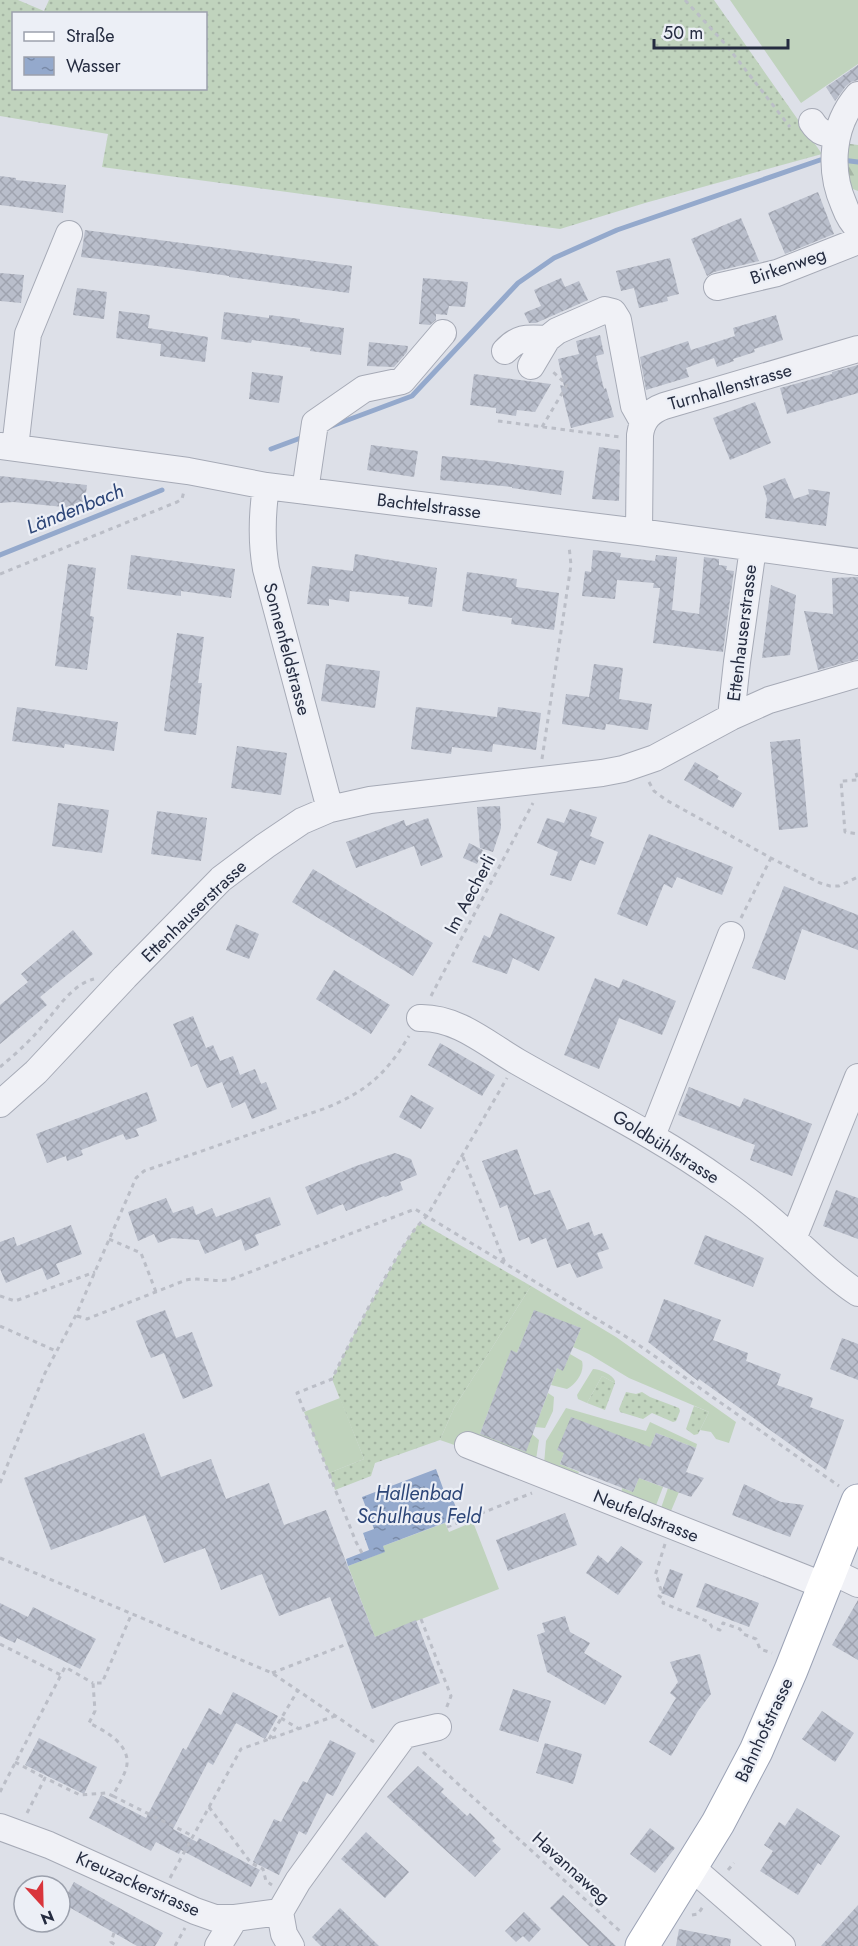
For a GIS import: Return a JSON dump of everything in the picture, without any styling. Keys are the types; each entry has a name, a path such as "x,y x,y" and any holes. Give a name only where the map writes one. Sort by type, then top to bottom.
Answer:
{"main road":[{"name":"Bahnhofstrasse","path":"646,1939 703,1877 718,1823 756,1751 791,1671 838,1580 853,1496"}],"street":[{"path":"835,151 858,95"},
{"path":"803,127 824,134 835,151"},
{"name":"Birkenweg","path":"717,287 777,273 857,232 842,200 835,151"},
{"path":"8,447 28,334 69,234"},
{"path":"505,351 512,343 525,338 538,354 557,331 599,312 610,310 614,312 618,320 641,431 639,532"},
{"path":"305,490 315,432 364,390 402,381 443,333"},
{"name":"Turnhallenstrasse","path":"641,431 651,413 664,406 858,349"},
{"name":"Bachtelstrasse","path":"8,447 188,471 266,486 639,532 858,562"},
{"name":"Sonnenfeldstrasse","path":"266,486 262,512 262,551 330,809"},
{"name":"Ettenhauserstrasse","path":"731,717 753,548"},
{"name":"Ettenhauserstrasse","path":"0,1104 36,1072 125,977 231,872 303,821 330,809 370,800 602,773 641,763 672,750 731,717 770,700 858,674"},
{"path":"652,1136 731,935"},
{"name":"Goldbühlstrasse","path":"420,1018 437,1019 457,1025 517,1062 652,1136 734,1190 793,1239 829,1273 858,1293"},
{"path":"793,1239 858,1077"},
{"name":"Neufeldstrasse","path":"468,1445 672,1526 838,1580"},
{"path":"291,1946 284,1934 280,1912 298,1881 397,1744 438,1727"},
{"name":"Kreuzackerstrasse","path":"0,1827 49,1845 195,1911 225,1918 280,1912"},
{"path":"703,1877 782,1946"},
{"path":"199,1946 225,1918"},
{"path":"218,1946 225,1918"}],"path":[{"path":"685,0 803,127"},
{"path":"538,354 567,385 542,427"},
{"path":"498,421 542,427 641,431"},
{"path":"0,574 177,502 182,499 185,488"},
{"path":"539,780 571,564 568,545"},
{"path":"641,763 651,787 658,795 771,858 830,886 845,884 858,877"},
{"path":"856,773 858,780 841,781 845,832 858,834"},
{"name":"Im Aecherli","path":"0,1483 45,1373 76,1316 133,1181 141,1173 326,1108 352,1096 388,1068 420,1018 536,796 539,780"},
{"path":"731,935 771,858"},
{"path":"0,1068 37,1032 65,998 89,980 111,974 125,977"},
{"path":"362,1553 297,1393 332,1379 351,1340 411,1233 427,1216 517,1062"},
{"path":"463,1157 505,1263"},
{"path":"76,1316 87,1319 186,1280 232,1279 415,1209 633,1341 853,1496"},
{"path":"109,1239 141,1253 156,1292"},
{"path":"0,1296 15,1301 21,1300 95,1272"},
{"path":"0,1326 56,1351"},
{"path":"447,1527 561,1482"},
{"path":"672,1526 655,1576 661,1590 659,1596 664,1599 663,1603 709,1622 712,1627 720,1630 723,1623 740,1629 743,1634 756,1639 760,1649 775,1654"},
{"path":"0,1557 272,1673 335,1716 397,1744"},
{"path":"0,1791 65,1667 93,1683 102,1683 132,1613"},
{"path":"421,1619 451,1696 438,1727"},
{"path":"0,1644 61,1675"},
{"path":"272,1673 347,1644"},
{"path":"93,1683 95,1711 89,1724 106,1731 127,1755 127,1767 113,1796"},
{"path":"269,1739 298,1690"},
{"path":"167,1883 242,1749 335,1716"},
{"path":"281,1718 299,1729"},
{"name":"Havannaweg","path":"397,1744 629,1939 639,1924 646,1939"},
{"path":"15,1762 80,1795 106,1793 193,1836"},
{"path":"25,1816 45,1778"},
{"path":"209,1807 251,1863 263,1869 266,1881 273,1886"},
{"path":"690,1915 698,1914 703,1877"},
{"path":"114,1933 111,1942 117,1946"}],"green space":[{"path":"0,0 18,0 44,11 49,0 714,0 822,154 560,229 102,167 108,134 0,116"},
{"path":"730,0 858,0 858,64 801,103"},
{"path":"843,143 858,145 858,191 837,183"},
{"path":"420,1222 531,1286 454,1408 440,1440 375,1463 371,1476 335,1490 329,1473 364,1459 332,1379 373,1299"},
{"path":"531,1286 616,1337 736,1422 729,1443 716,1439 711,1432 700,1430 709,1412 629,1378 573,1347 581,1328 534,1311 517,1353 511,1351 480,1434 532,1434 539,1440 535,1466 466,1449 440,1440 454,1408"},
{"path":"570,1354 582,1361 579,1377 567,1389 551,1385 557,1368 563,1370"},
{"path":"593,1369 609,1375 615,1383 602,1376 587,1403 578,1399 577,1395"},
{"path":"602,1376 615,1383 605,1410 587,1403"},
{"path":"626,1392 636,1394 642,1392 679,1408 676,1421 673,1422 652,1413 643,1419 620,1412 619,1409"},
{"path":"548,1393 554,1397 553,1411 545,1428 535,1427"},
{"path":"340,1398 364,1459 329,1473 304,1412"},
{"path":"694,1406 709,1412 698,1434 694,1435 686,1429"},
{"path":"566,1408 646,1431 650,1422 697,1444 696,1448 656,1433 650,1447 564,1453 560,1464 579,1472 577,1476 544,1464 546,1441"},
{"path":"639,1478 663,1487 655,1508 621,1496 622,1488 633,1492"},
{"path":"668,1488 679,1492 670,1512 661,1508"},
{"path":"473,1522 499,1589 375,1637 348,1566 384,1552 383,1546 445,1523 449,1532"}],"water":[{"name":"Hallenbad Schulhaus Feld","path":"436,1469 448,1502 453,1500 460,1517 383,1546 385,1552 348,1566 346,1559 369,1550 363,1533 374,1529 362,1497"}],"building":[{"path":"858,65 858,80 846,86 835,101 826,87"},
{"path":"0,176 16,178 16,180 66,185 63,213 0,205"},
{"path":"818,192 834,234 785,254 768,213"},
{"path":"741,218 759,261 714,272 707,276 691,239"},
{"path":"85,230 352,266 349,293 81,257"},
{"path":"670,258 679,294 667,297 668,301 639,308 634,288 621,291 616,271"},
{"path":"0,273 24,275 21,303 0,301"},
{"path":"423,278 468,282 465,307 449,306 447,315 436,314 436,320 430,325 419,324"},
{"path":"561,278 565,287 579,281 588,300 536,323 529,323 524,313 541,306 534,290"},
{"path":"77,288 107,292 104,319 73,315"},
{"path":"119,311 150,315 148,328 208,337 205,362 160,356 161,344 116,338"},
{"path":"224,312 269,318 269,315 300,319 300,322 344,328 341,355 310,351 311,348 252,340 251,343 221,339"},
{"path":"776,315 783,340 754,349 755,352 717,367 714,358 686,368 689,377 646,390 640,357 688,341 691,350 735,336 733,328"},
{"path":"600,335 604,354 596,356 614,417 571,428 560,385 564,386 558,359 579,354 576,341"},
{"path":"369,342 408,346 407,352 394,367 367,366"},
{"path":"858,365 858,393 787,414 780,388"},
{"path":"252,372 283,376 279,403 249,399"},
{"path":"474,374 551,384 535,412 517,410 516,416 496,413 496,408 470,405"},
{"path":"755,402 771,443 730,460 713,418"},
{"path":"371,445 418,451 414,477 367,470"},
{"path":"599,447 620,450 619,501 592,499"},
{"path":"442,456 564,471 561,495 512,487 440,480"},
{"path":"0,476 87,485 84,509 13,502 0,503"},
{"path":"785,478 794,499 809,494 808,489 830,492 826,526 765,518 767,499 763,486"},
{"path":"593,550 621,553 620,557 655,561 656,555 677,557 672,610 699,614 704,557 719,559 719,565 727,566 726,570 734,571 723,652 653,643 660,588 653,588 654,583 617,580 615,599 582,596 585,571 591,572"},
{"path":"355,554 437,568 432,607 408,604 409,597 350,591 349,602 329,599 329,606 307,604 312,566 353,571"},
{"path":"131,555 235,569 231,598 181,591 181,596 127,589"},
{"path":"68,564 96,568 90,616 94,617 87,670 55,666"},
{"path":"467,572 517,579 516,587 559,593 554,630 511,624 512,618 462,611"},
{"path":"858,577 858,659 818,670 804,611 833,614 832,578"},
{"path":"771,585 796,595 790,655 762,658"},
{"path":"177,633 204,637 198,683 202,683 196,735 164,731"},
{"path":"326,664 380,671 375,708 321,701"},
{"path":"594,664 623,668 619,699 652,704 648,730 606,724 605,730 562,724 566,694 589,697"},
{"path":"17,707 118,722 114,751 65,744 64,748 12,741"},
{"path":"416,707 497,717 498,707 541,713 536,750 493,744 492,752 452,747 451,754 411,749"},
{"path":"800,739 808,827 779,830 770,742"},
{"path":"237,746 287,753 281,795 231,788"},
{"path":"695,762 719,776 717,779 742,793 733,808 684,780"},
{"path":"58,803 109,810 102,853 52,846"},
{"path":"500,806 501,828 493,852 480,848 477,807"},
{"path":"570,809 597,817 590,836 604,842 595,865 580,860 571,881 550,875 558,852 537,843 547,818 564,823"},
{"path":"157,811 207,818 201,861 151,854"},
{"path":"428,818 443,857 421,866 414,846 356,868 346,842 404,820 406,826"},
{"path":"649,834 733,867 722,895 677,877 672,888 664,884 647,926 617,914"},
{"path":"469,843 483,850 477,864 463,858"},
{"path":"313,869 433,943 413,976 292,902"},
{"path":"784,886 858,915 858,950 802,929 785,980 752,968"},
{"path":"500,913 555,937 539,971 513,958 507,974 472,962 484,935 490,938"},
{"path":"236,924 259,934 249,959 226,950"},
{"path":"73,930 93,954 40,997 47,1005 0,1044 0,1005 28,982 21,974"},
{"path":"334,970 390,1005 371,1034 316,999"},
{"path":"595,978 619,988 623,979 676,1001 662,1035 619,1018 599,1069 564,1055"},
{"path":"193,1016 206,1048 213,1045 220,1061 233,1056 240,1075 255,1069 261,1084 266,1082 277,1109 252,1119 245,1102 232,1108 222,1082 207,1088 197,1064 191,1067 173,1024"},
{"path":"440,1043 495,1075 482,1096 428,1065"},
{"path":"689,1087 740,1107 744,1098 812,1124 792,1176 750,1160 755,1145 678,1115"},
{"path":"147,1092 157,1121 136,1129 139,1136 126,1140 123,1134 81,1150 83,1155 67,1161 66,1156 47,1163 36,1134"},
{"path":"411,1095 434,1108 421,1129 399,1117"},
{"path":"517,1149 534,1195 550,1190 567,1230 589,1222 594,1236 602,1233 609,1249 597,1253 603,1268 577,1278 570,1263 557,1268 546,1238 531,1244 529,1237 519,1241 507,1205 500,1208 482,1161"},
{"path":"395,1153 411,1159 417,1175 400,1182 403,1190 346,1211 343,1204 317,1215 305,1187"},
{"path":"836,1190 858,1198 858,1239 823,1226"},
{"path":"270,1197 281,1225 255,1235 259,1245 245,1251 241,1239 205,1254 199,1240 172,1238 158,1243 154,1234 138,1241 128,1212 166,1198 173,1213 193,1206 196,1215 212,1208 216,1217"},
{"path":"71,1225 82,1254 56,1264 60,1274 47,1280 42,1268 6,1283 0,1269 0,1242 14,1237 17,1246"},
{"path":"705,1235 764,1258 753,1287 694,1264"},
{"path":"664,1299 721,1320 713,1340 748,1353 746,1361 781,1374 777,1385 813,1398 810,1407 844,1420 826,1470 699,1379 698,1381 648,1342"},
{"path":"165,1310 176,1338 192,1332 213,1386 183,1399 164,1353 151,1358 136,1321"},
{"path":"534,1310 581,1328 563,1371 557,1368 526,1452 480,1434 511,1350 517,1353"},
{"path":"842,1338 858,1344 858,1380 830,1369"},
{"path":"571,1417 650,1447 656,1433 696,1448 686,1472 704,1478 691,1497 639,1478 633,1492 560,1464 564,1453 557,1450"},
{"path":"144,1433 161,1477 211,1459 226,1499 269,1483 284,1525 326,1510 375,1637 416,1620 440,1683 372,1709 330,1597 279,1616 262,1574 221,1590 205,1548 164,1563 145,1515 51,1550 24,1478"},
{"path":"744,1484 781,1502 804,1505 790,1537 732,1515"},
{"path":"565,1513 577,1545 508,1571 496,1540"},
{"path":"621,1546 643,1562 618,1595 586,1573 598,1555 608,1563"},
{"path":"670,1569 683,1574 674,1598 661,1593"},
{"path":"705,1583 759,1603 749,1627 696,1607"},
{"path":"858,1600 858,1660 832,1645"},
{"path":"0,1603 28,1617 33,1607 96,1639 80,1669 17,1638 15,1643 0,1636"},
{"path":"565,1616 570,1632 590,1643 584,1653 622,1676 605,1705 547,1672 537,1635 545,1632 542,1623"},
{"path":"700,1654 711,1694 671,1756 649,1742 676,1698 670,1693 678,1682 670,1662"},
{"path":"513,1689 551,1701 538,1742 499,1730"},
{"path":"233,1692 278,1716 265,1739 236,1723 213,1765 208,1762 173,1829 197,1842 199,1838 260,1870 251,1887 181,1850 179,1854 156,1842 151,1851 89,1818 101,1795 146,1818 183,1748 186,1750 209,1708 221,1715"},
{"path":"822,1711 854,1733 835,1762 802,1739"},
{"path":"39,1738 97,1767 84,1794 25,1765"},
{"path":"330,1740 356,1753 333,1796 327,1793 306,1835 299,1831 279,1875 253,1862 274,1819 281,1822 303,1781 307,1783"},
{"path":"545,1743 582,1754 573,1784 536,1773"},
{"path":"418,1766 444,1789 441,1792 467,1816 470,1813 495,1838 492,1841 501,1849 475,1877 387,1797"},
{"path":"797,1808 840,1836 821,1865 818,1863 798,1895 760,1871 773,1851 764,1845 779,1822 785,1826"},
{"path":"650,1828 675,1848 655,1873 630,1854"},
{"path":"366,1832 409,1872 385,1898 341,1859"},
{"path":"74,1882 163,1933 155,1946 137,1946 72,1909"},
{"path":"563,1895 616,1946 589,1946 550,1908"},
{"path":"858,1905 858,1946 821,1946"},
{"path":"340,1908 379,1946 321,1946 312,1937"},
{"path":"524,1912 541,1929 529,1942 523,1936 516,1942 505,1931"},
{"path":"679,1929 731,1939 730,1946 676,1946"}],"waterway":[{"path":"329,427 412,396 518,283 554,258 617,230 820,160 827,160"},
{"path":"842,160 858,162"},
{"path":"271,449 306,436"},
{"name":"Ländenbach","path":"0,555 162,490"}]}
